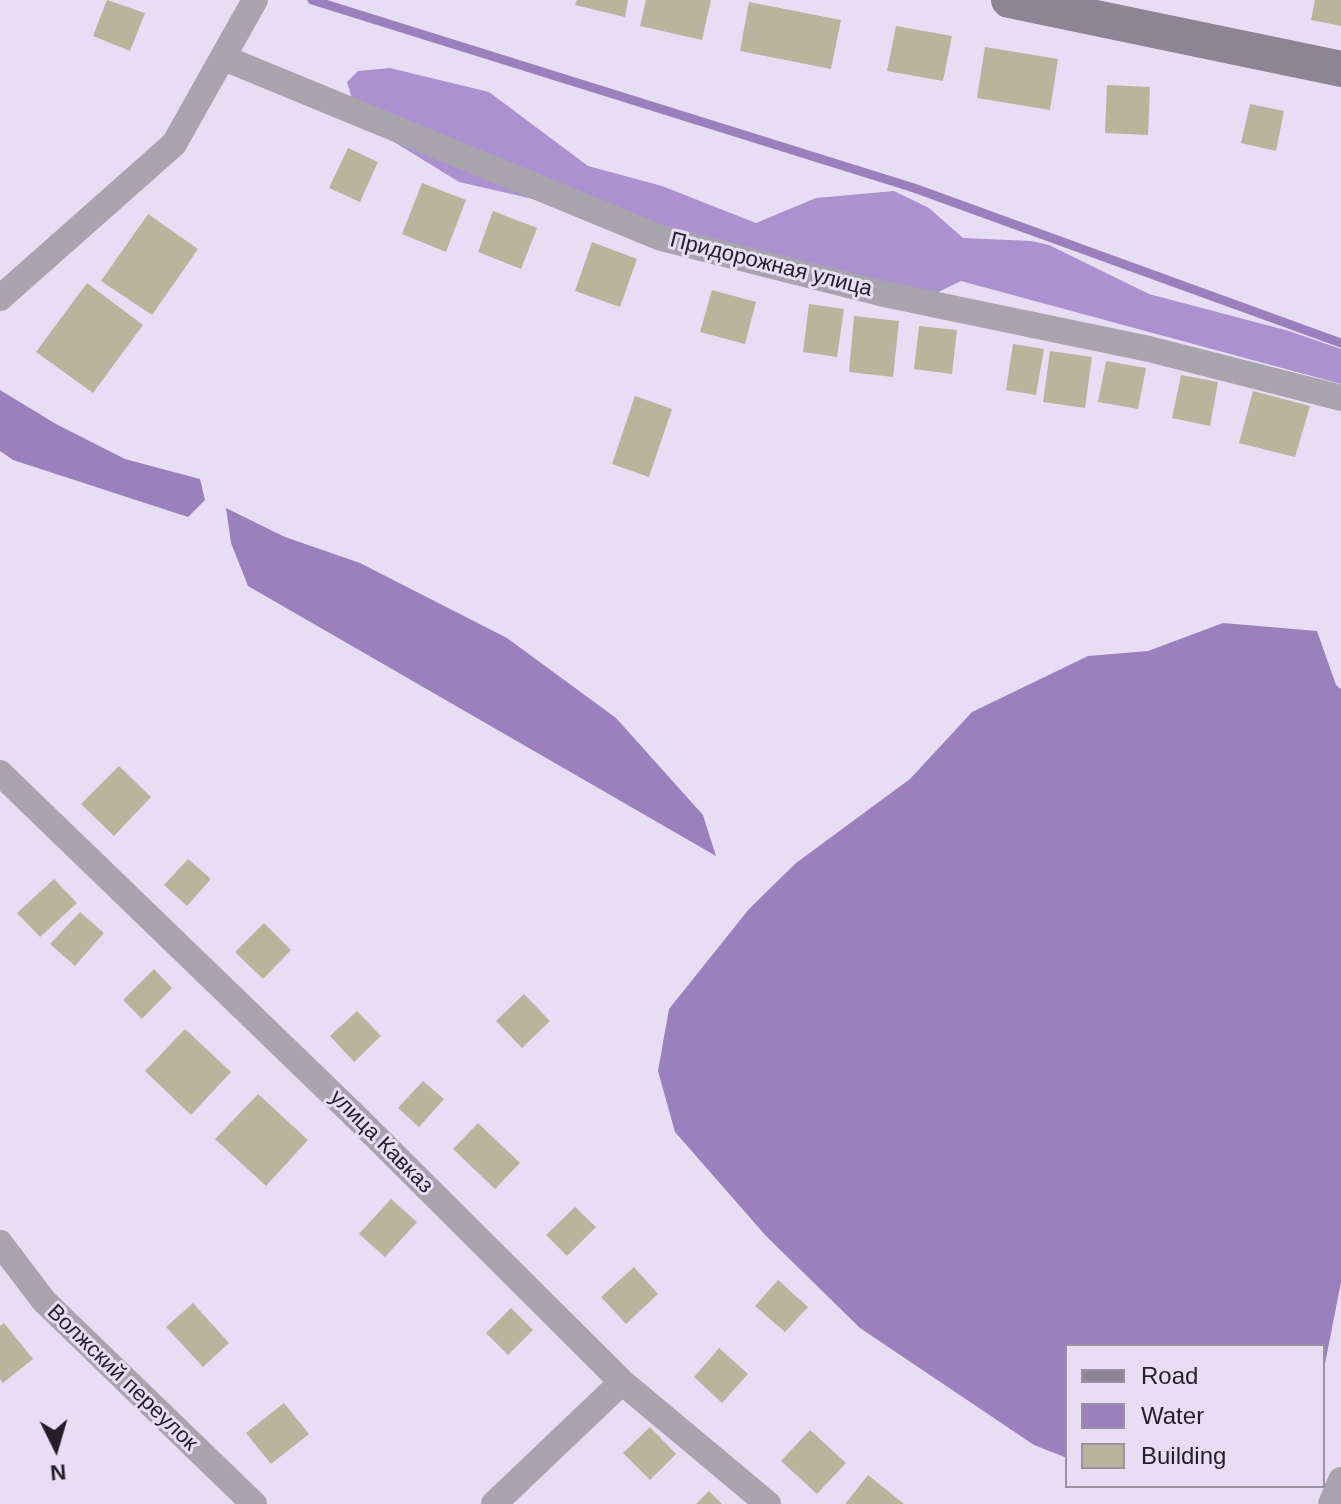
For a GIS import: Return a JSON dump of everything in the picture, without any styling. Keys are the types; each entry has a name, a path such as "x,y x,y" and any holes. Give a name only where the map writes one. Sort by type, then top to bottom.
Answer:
{"main road":[{"path":"1009,0 1341,69"}],"street":[{"path":"0,298 174,144 255,0"},
{"name":"Придорожная улица","path":"224,58 661,238 884,294 1149,349 1341,398"},
{"name":"улица Кавказ","path":"0,773 354,1115 622,1382 768,1504"},
{"name":"Волжский переулок","path":"0,1243 44,1301 254,1504"},
{"path":"494,1504 622,1382"},
{"path":"1331,1504 1341,1480"}],"shaded area":[{"path":"390,68 489,92 588,166 662,186 756,223 816,198 894,191 929,208 963,238 1031,241 1049,245 1149,294 1289,331 1341,349 1341,384 961,281 910,306 660,228 459,182 373,129 355,109 347,82 358,71"}],"water":[{"path":"0,390 56,424 125,459 200,479 205,500 188,517 13,460 0,451"},
{"path":"226,508 285,537 360,563 507,638 616,718 703,815 716,856 248,586 231,543"},
{"path":"1223,623 1317,631 1336,685 1341,689 1341,1282 1325,1364 1325,1344 1065,1344 1065,1457 1034,1445 860,1328 766,1236 675,1132 658,1071 669,1009 749,909 796,863 910,779 972,712 1088,656 1148,651"}],"building":[{"path":"107,0 145,13 130,51 93,36"},
{"path":"577,0 628,0 625,17 575,5"},
{"path":"646,0 711,0 702,40 640,26"},
{"path":"1315,0 1341,0 1341,26 1311,20"},
{"path":"749,2 841,20 831,69 740,51"},
{"path":"896,26 952,36 943,81 887,71"},
{"path":"985,47 1058,59 1050,110 977,98"},
{"path":"1107,85 1150,87 1148,135 1105,133"},
{"path":"1250,104 1284,111 1276,151 1241,143"},
{"path":"348,148 378,162 360,202 329,188"},
{"path":"422,183 466,200 446,252 402,234"},
{"path":"493,211 537,228 521,269 478,252"},
{"path":"148,214 198,249 152,315 101,281"},
{"path":"592,242 637,259 620,307 575,291"},
{"path":"87,283 143,325 93,393 36,352"},
{"path":"712,290 756,302 745,344 700,332"},
{"path":"809,304 844,309 837,357 803,352"},
{"path":"854,316 899,321 893,377 849,372"},
{"path":"919,326 957,330 952,374 914,369"},
{"path":"1013,344 1044,349 1036,395 1006,390"},
{"path":"1050,351 1092,357 1085,408 1043,402"},
{"path":"1106,361 1146,368 1138,409 1098,402"},
{"path":"1181,375 1218,382 1210,426 1172,418"},
{"path":"1253,391 1310,406 1295,457 1239,443"},
{"path":"635,396 672,409 649,477 612,464"},
{"path":"119,766 151,797 114,836 81,804"},
{"path":"188,859 211,879 187,906 164,885"},
{"path":"54,879 77,903 40,937 17,913"},
{"path":"80,912 104,933 75,966 50,944"},
{"path":"264,923 291,950 263,979 235,952"},
{"path":"154,969 172,988 142,1019 123,1000"},
{"path":"524,994 550,1021 522,1048 496,1021"},
{"path":"357,1011 381,1036 354,1062 330,1036"},
{"path":"185,1029 231,1072 191,1115 145,1071"},
{"path":"423,1081 444,1099 419,1127 398,1108"},
{"path":"258,1094 308,1140 266,1186 215,1139"},
{"path":"478,1123 520,1163 495,1189 453,1149"},
{"path":"391,1199 417,1222 385,1257 359,1234"},
{"path":"575,1207 596,1227 567,1256 546,1235"},
{"path":"634,1267 658,1294 626,1324 601,1297"},
{"path":"778,1280 808,1307 785,1332 755,1306"},
{"path":"193,1303 229,1343 203,1367 166,1327"},
{"path":"511,1308 533,1330 508,1355 486,1333"},
{"path":"4,1323 33,1359 3,1383 0,1379 0,1326"},
{"path":"719,1348 748,1374 722,1403 694,1377"},
{"path":"284,1403 309,1434 271,1464 246,1433"},
{"path":"650,1427 676,1454 650,1480 623,1453"},
{"path":"810,1430 846,1463 817,1494 781,1461"},
{"path":"868,1475 904,1504 845,1504"},
{"path":"709,1491 722,1504 696,1504"}],"waterway":[{"path":"312,0 914,188 1341,343"}]}
